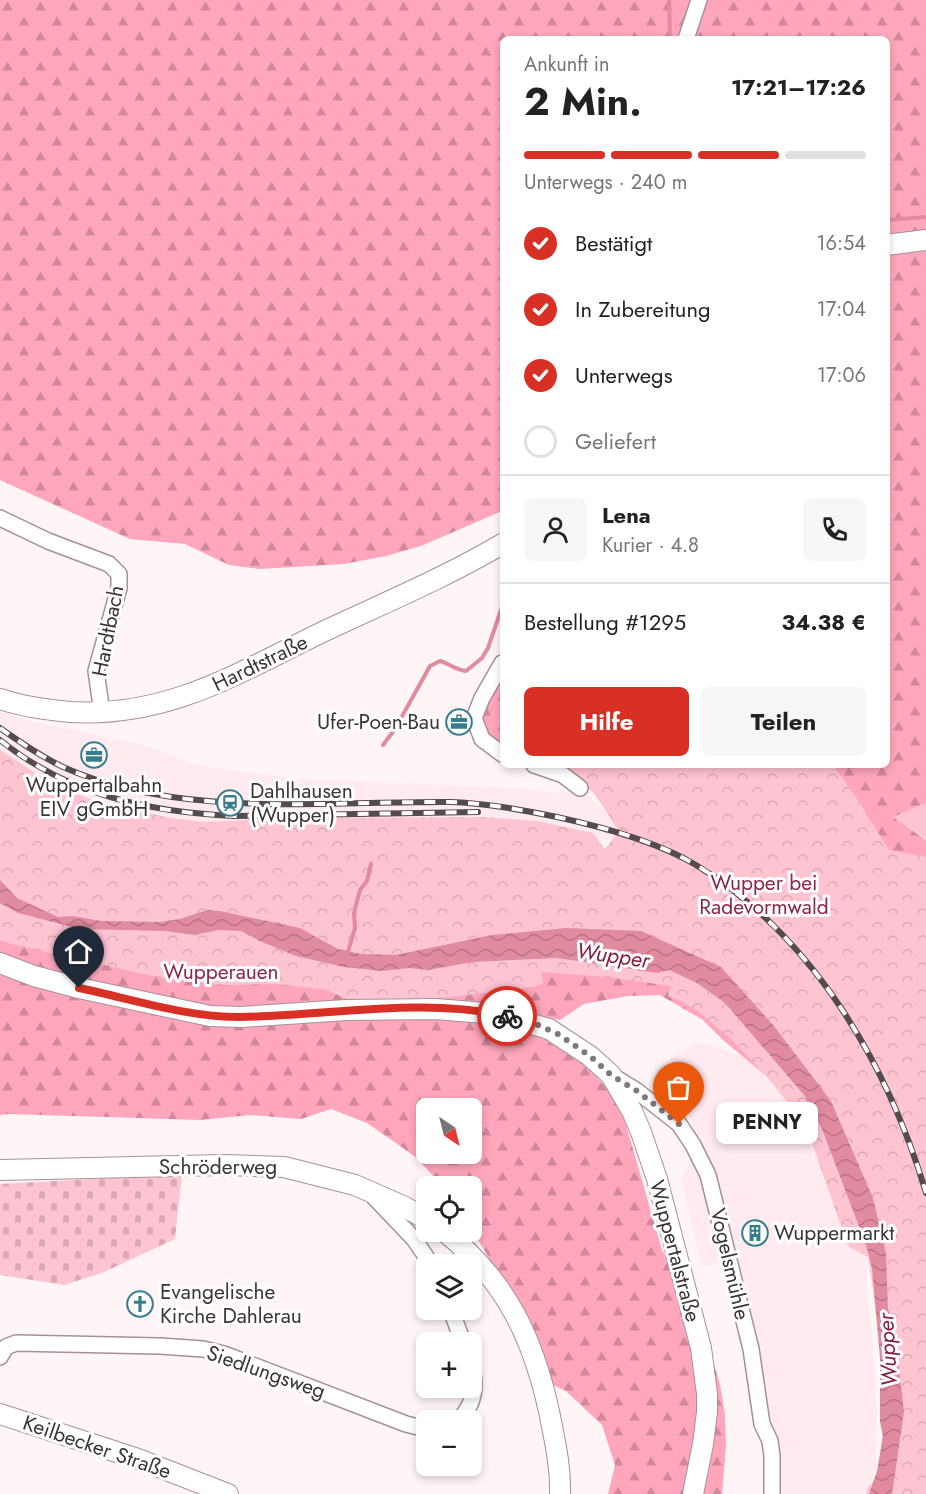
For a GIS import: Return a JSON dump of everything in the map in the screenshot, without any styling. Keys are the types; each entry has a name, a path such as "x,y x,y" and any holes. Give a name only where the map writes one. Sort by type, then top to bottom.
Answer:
{"main road":[{"path":"890,244 926,240"},
{"name":"Hardtstraße","path":"0,699 54,711 102,713 153,706 202,690 447,574 500,545"},
{"name":"Wuppertalstraße","path":"0,963 34,976 79,988 210,1016 241,1017 346,1010 436,1009 497,1014 549,1029 590,1056 611,1075 632,1111 657,1179 701,1348 707,1394 703,1444 693,1494"},
{"name":"Schröderweg","path":"0,1170 255,1165 284,1167 368,1190 416,1212"},
{"path":"456,1242 491,1276 517,1316 527,1337 544,1389 559,1470 560,1494"},
{"name":"Keilbecker Straße","path":"0,1414 138,1459 228,1494"}],"street":[{"path":"687,36 699,0"},
{"name":"Hardtbach","path":"0,518 48,541 109,564 118,573 119,588 96,671 102,713"},
{"path":"500,667 474,718 482,738 500,752"},
{"path":"543,768 563,775 580,788"},
{"name":"Vogelsmühle","path":"611,1075 637,1091 679,1124 708,1175 751,1349 762,1424 770,1441 772,1494"},
{"path":"368,1190 414,1239 424,1254"},
{"name":"Siedlungsweg","path":"0,1357 6,1347 16,1342 203,1349 224,1354 416,1426"}],"shaded area":[{"path":"0,711 26,720 145,745 190,763 221,769 300,779 514,788 558,793 580,788 605,811 623,839 620,842 589,838 161,829 0,763"},
{"path":"700,1042 743,1056 774,1083 804,1121 867,1254 867,1294 877,1413 876,1470 865,1494 774,1494 730,1261 702,1267 681,1177 688,1166 696,1137 670,1057"}],"green space":[{"path":"0,0 926,0 926,233 890,238 890,36 500,36 500,512 421,546 386,556 344,564 260,569 229,565 185,544 130,539 0,480"},
{"path":"926,247 926,803 893,817 926,840 926,1494 886,1254 621,824 582,782 558,768 890,768 890,251"},
{"path":"500,674 500,751 476,717"},
{"name":"Wupper bei Radevormwald","path":"0,750 51,783 93,800 165,817 205,822 290,818 484,817 538,821 593,833 605,849 619,831 587,785 564,768 835,768 889,850 926,857 926,1494 866,1494 875,1478 883,1427 878,1329 868,1257 848,1246 806,1126 769,1079 730,1038 699,1012 668,996 671,986 606,977 541,972 544,983 533,987 411,1002 358,1004 327,990 278,984 224,985 166,979 0,940"},
{"path":"926,803 926,839 892,817"},
{"name":"Wupperauen","path":"0,903 32,918 80,929 194,935 219,930 240,931 262,943 297,956 345,968 383,971 427,970 474,963 543,958 656,972 669,971 724,1005 804,1095 821,1129 860,1234 856,1243 798,1109 775,1083 723,1040 703,1020 660,995 628,996 584,1004 560,1020 503,1009 437,1006 347,1006 210,1014 125,997 26,973 0,960"},
{"path":"0,967 150,1006 385,1013 497,1024 517,1028 544,1039 585,1065 608,1089 625,1121 662,1250 686,1286 720,1384 725,1415 726,1445 722,1494 608,1494 615,1465 602,1425 566,1391 548,1383 493,1265 479,1242 482,1242 482,1176 433,1176 422,1164 482,1164 482,1098 416,1098 416,1158 367,1123 331,1109 301,1119 251,1115 200,1120 0,1115"},
{"path":"182,1174 175,1239 102,1273 64,1285 0,1275 0,1184"}],"water":[{"name":"Wupper","path":"0,880 17,898 58,917 73,916 101,921 160,922 180,919 207,910 220,911 300,928 338,949 361,954 396,955 492,935 566,928 641,931 721,967 774,1026 831,1101 873,1198 886,1253 888,1309 895,1333 904,1412 892,1494 869,1494 877,1471 883,1436 880,1422 880,1358 872,1268 866,1245 822,1129 804,1095 725,1003 697,983 669,970 657,973 557,958 473,962 428,970 409,968 382,971 344,967 296,956 241,931 219,930 194,935 166,931 80,929 18,913 0,903"}],"waterway":[{"path":"669,0 670,36"},
{"name":"Hardtbach","path":"890,220 926,217"},
{"name":"Hardtbach","path":"383,745 395,729 430,666 440,661 466,671 482,658 488,648 500,613"},
{"name":"Hardtbach","path":"347,955 355,928 354,913 360,890 367,881 371,864"}],"railway":[{"path":"0,728 38,754 63,767 108,783 155,794 203,801 253,804 450,802 490,805 592,825 647,842 680,856 738,895 776,929 811,967 841,1008 868,1052 891,1098 926,1193"},
{"path":"0,740 53,775 82,787 141,805 171,810 234,816 478,812"}],"way so far":[{"path":"507,1016 534,1023 558,1034 590,1056 611,1075 662,1109 679,1124"}],"place":[{"name":"Ufer-Poen-Bau","path":"459,722"},
{"name":"Wuppertalbahn EIV gGmbH","path":"94,755"},
{"name":"Dahlhausen (Wupper)","path":"230,803"},
{"name":"PENNY","path":"679,1124"},
{"name":"Wuppermarkt","path":"755,1233"},
{"name":"Evangelische Kirche Dahlerau","path":"140,1304"}],"route":[{"path":"79,988 210,1016 241,1017 346,1010 436,1009 467,1010 507,1016"}]}
